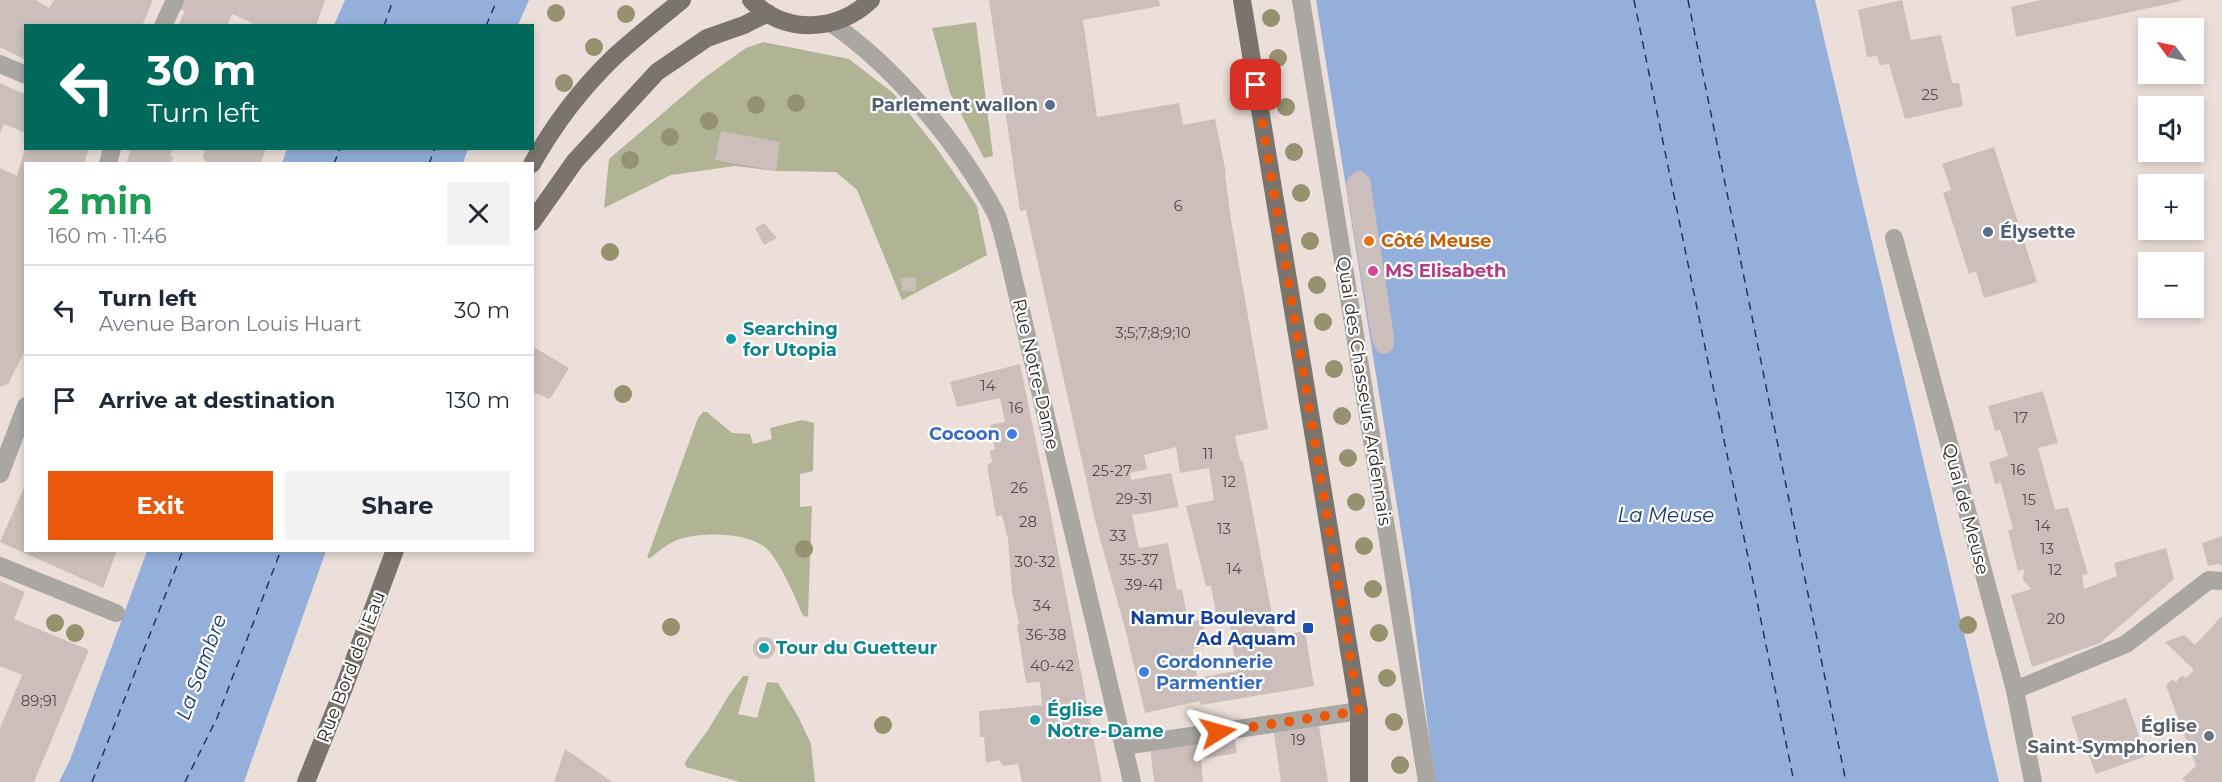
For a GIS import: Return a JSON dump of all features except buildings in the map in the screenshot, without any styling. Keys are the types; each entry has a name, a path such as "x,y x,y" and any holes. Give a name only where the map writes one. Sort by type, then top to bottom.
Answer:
{"main road":[{"path":"533,162 576,101 605,67 626,46 682,0"},
{"path":"751,0 768,13 792,24 814,26 848,17 871,0"},
{"path":"1242,0 1359,711 1359,782"},
{"path":"534,219 575,161 657,72 707,38 744,25 768,13"},
{"name":"Rue Bord de l'Eau","path":"306,782 344,690 394,552"}],"street":[{"path":"164,24 175,0"},
{"name":"Quai des Chasseurs Ardennais","path":"1301,0 1427,782"},
{"name":"Rue Notre-Dame","path":"831,23 856,41 900,84 949,140 996,213 1007,251 1132,782"},
{"path":"0,64 24,74"},
{"name":"Quai de Meuse","path":"1894,237 2015,690 2033,782"},
{"path":"0,474 7,427 24,408"},
{"path":"0,566 116,613"},
{"path":"2015,690 2126,644 2209,580 2222,581"},
{"path":"1124,746 1359,711"}],"green space":[{"path":"976,22 993,156 984,158 950,93 932,28"},
{"path":"763,42 849,59 893,93 935,146 977,206 987,255 902,300 857,190 836,172 776,171 735,166 671,175 604,208 609,159 704,78 746,48"},
{"path":"703,412 707,412 732,433 750,434 753,444 772,439 770,428 802,420 814,423 813,471 800,474 800,507 812,506 808,616 805,617 802,614 772,554 759,543 748,539 723,535 686,537 647,558 698,418"},
{"path":"743,676 749,676 738,714 757,718 767,682 778,683 799,718 811,744 815,782 740,782 686,767 685,763 689,756"}],"water":[{"path":"345,0 529,0 518,24 334,24"},
{"name":"La Meuse","path":"1316,0 1815,0 1999,782 1435,782 1410,587"},
{"path":"286,150 468,150 463,162 282,162"},
{"name":"La Sambre","path":"147,552 326,552 244,782 59,782 70,760"}],"ferry route":[{"path":"385,24 393,0"},
{"path":"487,24 497,0"},
{"path":"1634,0 1794,782"},
{"path":"1688,0 1846,782"},
{"path":"335,162 339,150"},
{"path":"430,162 434,150"},
{"path":"92,782 182,552"},
{"path":"185,782 217,718 280,552"}],"place":[{"name":"Parlement wallon","path":"1050,105"},
{"name":"Élysette","path":"1988,232"},
{"name":"Côté Meuse","path":"1369,241"},
{"name":"MS Elisabeth","path":"1373,271"},
{"name":"Searching for Utopia","path":"731,339"},
{"name":"Cocoon","path":"1012,434"},
{"name":"Namur Boulevard Ad Aquam","path":"1308,628"},
{"name":"Tour du Guetteur","path":"764,648"},
{"name":"Cordonnerie Parmentier","path":"1144,672"},
{"name":"Église Notre-Dame","path":"1035,720"},
{"name":"Église Saint-Symphorien","path":"2209,736"}],"route":[{"path":"1218,732 1359,711 1256,85"}]}
